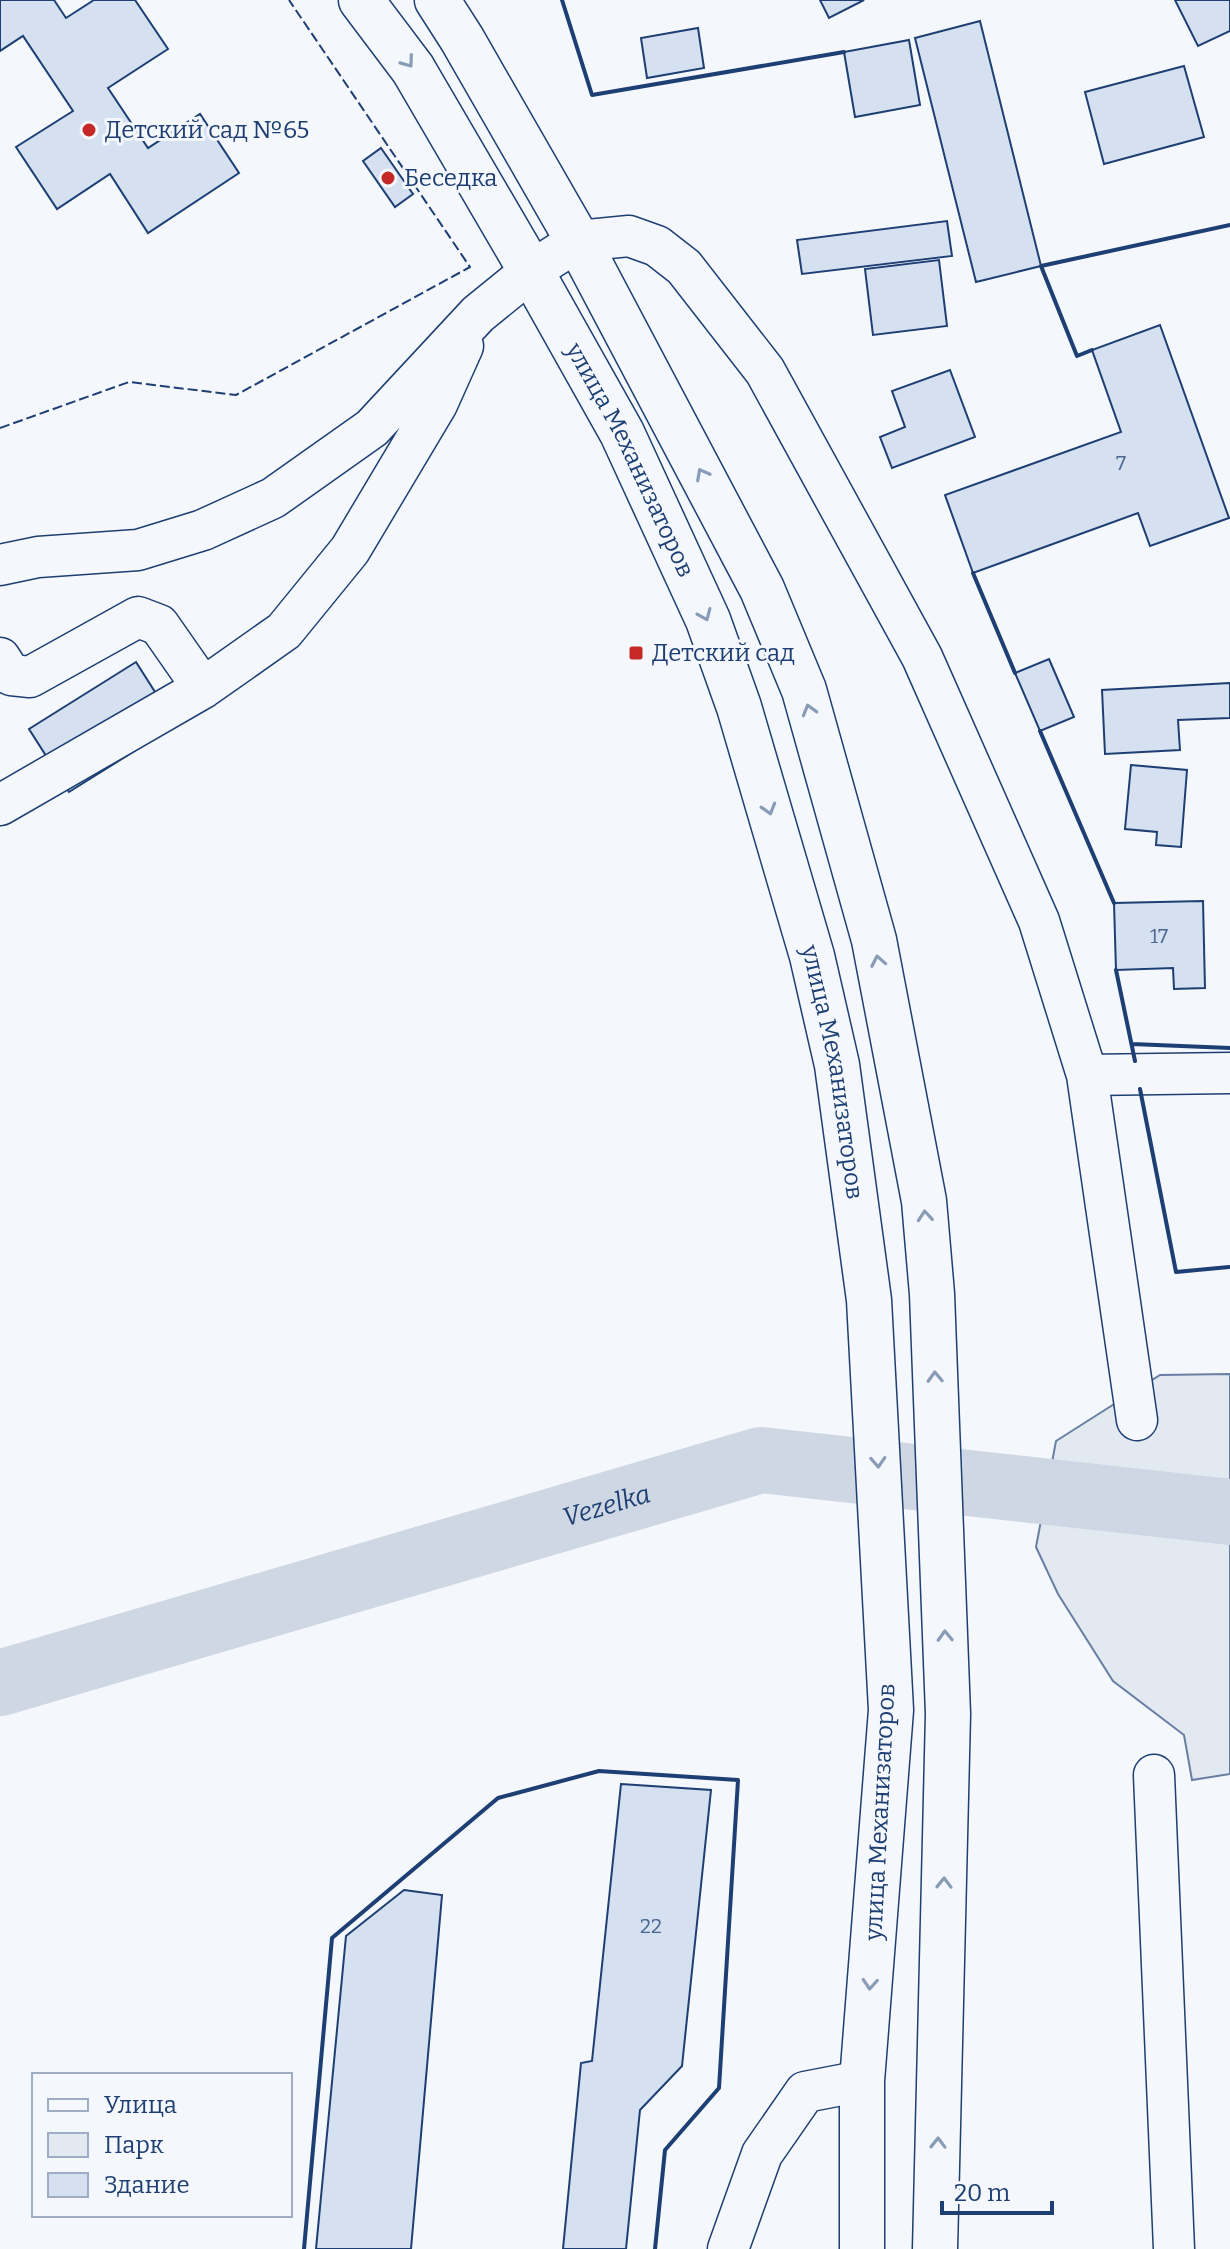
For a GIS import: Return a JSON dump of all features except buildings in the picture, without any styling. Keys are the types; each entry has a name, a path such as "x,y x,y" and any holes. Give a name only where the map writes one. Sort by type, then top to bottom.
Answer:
{"main road":[{"name":"улица Механизаторов","path":"361,0 413,69 622,433 708,620 739,707 812,956 837,1065 869,1300 891,1710 862,2081 862,2249"},
{"path":"437,0 578,241 762,589 804,690 874,940 924,1201 932,1294 948,1714 935,2249"}],"lane":[{"path":"0,565 38,557 138,550 203,530 273,498 372,428 478,314 531,271 578,241 629,236 657,246 684,267 765,371 922,657 1039,921 1087,1075 1137,1420"},
{"path":"0,805 203,688 284,631 350,550 437,404 478,314"},
{"path":"0,658 11,675 30,677 138,617 159,625 203,688"},
{"path":"1087,1075 1230,1073"},
{"path":"1154,1775 1174,2249"},
{"path":"728,2249 762,2154 805,2092 862,2081"}],"green space":[{"path":"1230,1374 1230,1774 1192,1780 1184,1735 1113,1681 1058,1594 1036,1547 1056,1441 1160,1375"}],"waterway":[{"name":"Vezelka","path":"0,1683 761,1460 1230,1512"}],"fence":[{"path":"0,428 129,382 236,395 470,267 289,0"}],"wall":[{"path":"562,0 592,95 844,52"},
{"path":"1092,350 1077,356 1041,266 1230,225"},
{"path":"973,573 1015,673"},
{"path":"1040,731 1114,903"},
{"path":"1116,970 1135,1061"},
{"path":"1132,1044 1230,1048"},
{"path":"1140,1089 1176,1272 1229,1267"},
{"path":"304,2249 332,1938 498,1798 599,1771 738,1780 719,2088 665,2150 655,2249"}],"place":[{"name":"Детский сад №65","path":"89,130"},
{"name":"Беседка","path":"388,178"},
{"name":"Детский сад","path":"636,653"}]}
